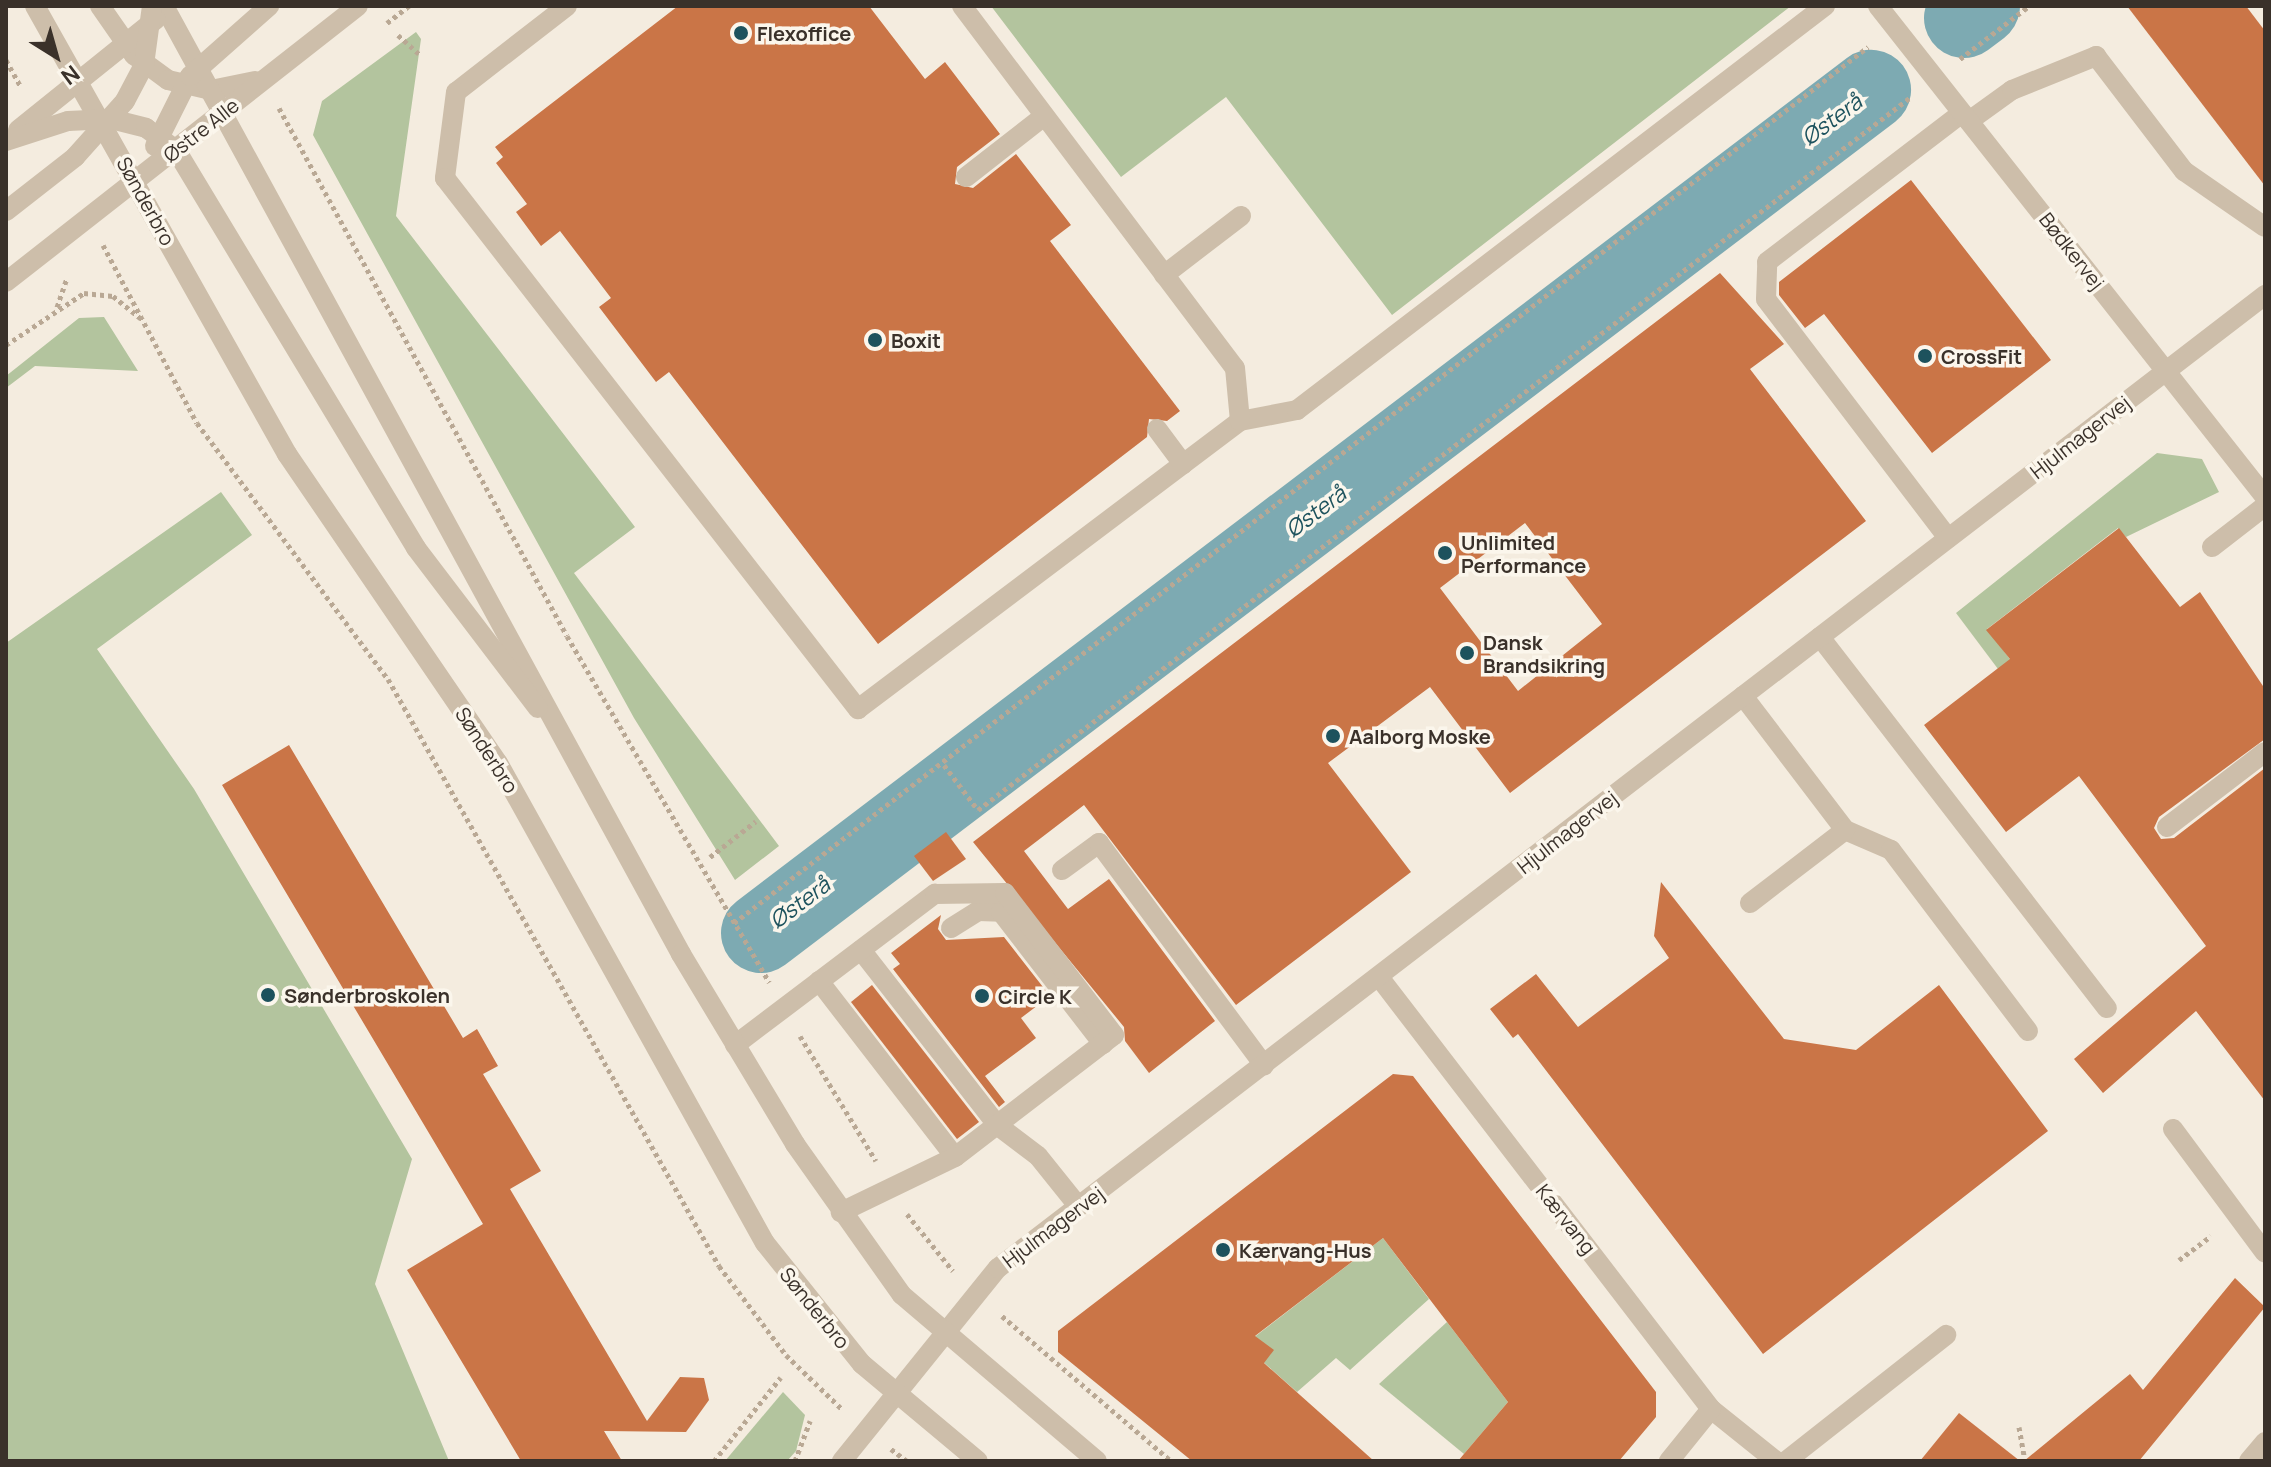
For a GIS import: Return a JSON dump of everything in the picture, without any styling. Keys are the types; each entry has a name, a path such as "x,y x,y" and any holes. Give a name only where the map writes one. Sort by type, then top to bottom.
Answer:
{"street":[{"name":"Sønderbro","path":"35,6 78,81 106,122 287,454 498,763 765,1243 826,1324 895,1395 978,1461"},
{"path":"100,6 144,65 182,87 211,90 272,74"},
{"path":"162,229 153,168 157,135 182,87 198,67 269,6"},
{"name":"Østre Alle","path":"6,282 358,6"},
{"path":"567,6 456,92 445,178 858,709 1240,421 1297,410 1825,6"},
{"path":"962,6 1235,368 1240,421"},
{"path":"6,140 162,10"},
{"path":"162,10 211,90 735,1045 841,1212 902,1295 1097,1461"},
{"path":"6,211 106,122 144,65 162,10"},
{"name":"Bødkervej","path":"1888,13 1935,78 2265,497"},
{"path":"1948,538 1766,299 1767,262 1966,117 2012,90 2096,56 2184,171 2265,227"},
{"path":"966,177 1044,116"},
{"path":"6,140 36,127 106,122 157,135 176,150 416,548 577,758"},
{"path":"1164,275 1241,216"},
{"name":"Hjulmagervej","path":"842,1461 976,1292 1079,1207 2265,295"},
{"path":"1157,429 1183,464"},
{"path":"2212,547 2265,506"},
{"path":"1820,637 2107,1008"},
{"path":"1743,696 1845,830 1891,850 2028,1031"},
{"path":"2167,827 2265,752"},
{"path":"1750,903 1845,830"},
{"path":"1062,870 1099,843 1264,1065"},
{"path":"735,1045 935,894 1005,893 1114,1035 955,1157 841,1212"},
{"path":"951,928 978,911 1001,912 1103,1044"},
{"path":"861,950 997,1125 1038,1156 1079,1207"},
{"path":"885,981 902,967"},
{"name":"Kærvang","path":"1379,977 1711,1409 1776,1461"},
{"path":"819,981 955,1157"},
{"path":"2173,1129 2265,1253"},
{"path":"1786,1461 1946,1335"},
{"path":"1669,1461 1711,1409"},
{"path":"2249,1461 2265,1442"}],"path":[{"path":"944,765 978,810 2029,6"},
{"path":"734,923 944,765 1888,13"},
{"path":"398,35 419,54"},
{"path":"323,193 734,923 927,1246"},
{"path":"6,345 84,293 113,296 144,323 197,423 388,679 719,1266 786,1355 868,1430"},
{"path":"710,857 756,821"},
{"path":"2179,1260 2238,1216"},
{"path":"976,1292 1171,1461"},
{"path":"714,1461 781,1377"},
{"path":"795,1461 810,1421"},
{"path":"2019,1427 2025,1461"}],"green space":[{"path":"991,6 1791,6 1392,315 1226,97 1121,177"},
{"path":"416,32 421,39 396,216 635,527 574,573 779,846 735,880 634,718 313,135 322,101"},
{"path":"104,317 138,371 35,366 6,388 6,376 79,318"},
{"path":"2157,453 2202,459 2219,492 2126,537 2118,528 1987,629 2074,743 1998,669 1956,613"},
{"path":"221,492 252,535 97,649 194,789 412,1159 375,1284 449,1461 6,1461 6,643"},
{"path":"1383,1238 1429,1299 1350,1370 1336,1358 1297,1392 1244,1345"},
{"path":"1447,1322 1508,1402 1464,1454 1379,1384"},
{"path":"783,1392 805,1415 796,1451 787,1461 725,1461"}],"building":[{"name":"Boxit","path":"678,6 869,6 925,79 945,62 1000,134 957,167 955,184 973,188 1016,154 1071,225 1050,241 1180,411 1167,421 1149,419 1147,437 878,644 669,372 656,382 599,307 611,298 560,231 541,246 516,212 527,204 496,163 503,157 495,147"},
{"path":"2127,6 2246,6 2265,31 2265,186"},
{"path":"1911,180 2051,360 1932,453 1824,314 1805,328 1779,295 1779,282"},
{"path":"1720,273 1784,344 1750,369 1866,521 1510,793 1430,687 1328,763 1411,872 1236,1005 1084,805 1024,851 1068,909 1109,879 1215,1021 1149,1073 1125,1041 1124,1027 973,842","holes":["1525,523 1602,624 1518,691 1440,588"]},
{"path":"2119,528 2180,607 2200,592 2265,689 2265,739 2159,817 2154,828 2161,839 2174,838 2265,768 2265,1101 2196,1011 2103,1093 2074,1059 2206,946 2079,776 2006,832 1924,725 2010,659 1986,630"},
{"path":"289,745 463,1038 477,1029 498,1066 483,1074 541,1171 510,1189 647,1421 680,1377 704,1378 709,1400 686,1432 604,1431 622,1461 521,1461 407,1270 483,1224 222,785"},
{"path":"946,832 966,859 933,881 914,856"},
{"path":"1661,882 1784,1039 1856,1050 1939,985 2048,1131 1763,1354 1518,1034 1513,1038 1490,1009 1536,974 1578,1027 1669,958 1654,936"},
{"path":"941,915 938,929 946,940 1004,937 1050,996 1021,1018 1036,1038 985,1076 1005,1102 999,1107 893,969 900,964 891,953"},
{"path":"872,985 979,1122 957,1139 851,1002"},
{"name":"Kærvang-Hus","path":"1393,1074 1413,1076 1656,1392 1656,1417 1619,1461 1458,1461 1508,1402 1383,1238 1255,1336 1274,1350 1264,1363 1374,1461 1192,1461 1058,1352 1058,1331"},
{"path":"2235,1278 2265,1307 2139,1461 2024,1461 2130,1374 2143,1390"},
{"path":"1959,1413 2020,1461 1920,1461"}],"waterway":[{"name":"Østerå","path":"1964,18 1980,6"},
{"name":"Østerå","path":"761,933 1871,90"}],"place":[{"name":"Flexoffice","path":"741,33"},
{"name":"Boxit","path":"875,340"},
{"name":"CrossFit","path":"1925,356"},
{"name":"Unlimited Performance","path":"1445,553"},
{"name":"Dansk Brandsikring","path":"1467,653"},
{"name":"Aalborg Moske","path":"1333,736"},
{"name":"Sønderbroskolen","path":"268,995"},
{"name":"Circle K","path":"982,996"},
{"name":"Kærvang-Hus","path":"1223,1250"}]}
